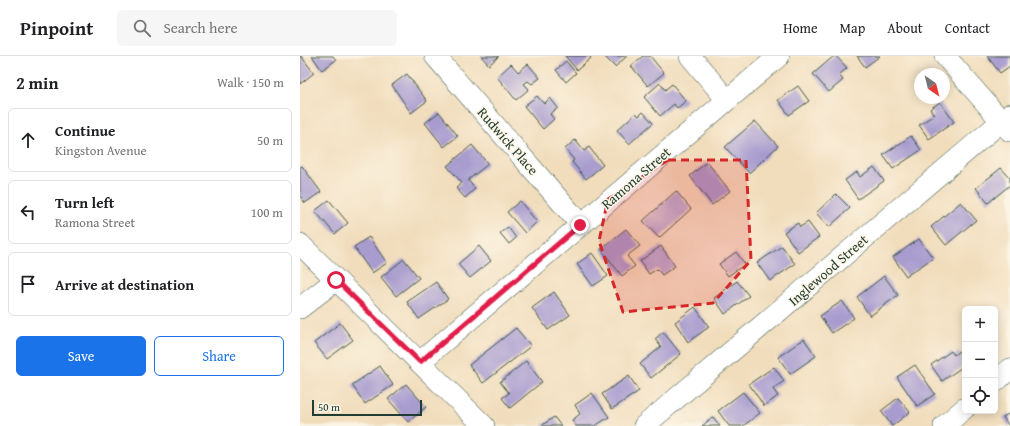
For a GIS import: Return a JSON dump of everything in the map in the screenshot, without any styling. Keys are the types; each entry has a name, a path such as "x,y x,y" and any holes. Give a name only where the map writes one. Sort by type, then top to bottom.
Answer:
{"street":[{"name":"Rudwick Place","path":"435,56 580,225"},
{"path":"690,56 727,100"},
{"name":"Ramona Street","path":"420,362 779,56"},
{"path":"945,56 1007,122"},
{"name":"Inglewood Street","path":"644,426 1007,122"},
{"path":"300,244 484,426"},
{"path":"300,308 336,280"},
{"path":"998,379 1010,369"},
{"path":"944,426 962,411"}],"highlighted area":[{"path":"668,160 746,160 751,260 713,303 623,312 599,241 608,199"}],"building":[{"path":"300,56 314,73 300,84"},
{"path":"312,56 333,56 336,60 322,70"},
{"path":"481,56 499,56 489,65"},
{"path":"565,56 590,56 591,58 577,70"},
{"path":"604,56 627,56 615,67"},
{"path":"643,56 650,56 664,73 648,86 631,66"},
{"path":"834,56 836,56 847,68 839,75 843,80 829,92 813,74"},
{"path":"857,56 880,56 865,67"},
{"path":"987,56 1010,56 1010,66 1000,73"},
{"path":"566,61 576,73 566,82 556,70"},
{"path":"511,64 518,72 528,64 540,78 532,84 528,81 524,84 529,89 516,100 497,77"},
{"path":"407,74 427,101 411,113 392,85"},
{"path":"660,83 665,90 672,84 686,101 677,108 674,104 660,116 644,97"},
{"path":"798,86 809,101 789,115 778,100"},
{"path":"537,96 544,104 550,98 558,108 550,114 554,119 543,129 524,106"},
{"path":"937,104 941,104 954,122 929,139 919,125 934,115 930,109"},
{"path":"439,112 458,136 444,147 425,123"},
{"path":"643,112 653,123 629,144 617,130 636,113 639,116"},
{"path":"755,121 778,146 749,173 725,147"},
{"path":"911,136 921,150 893,169 883,155"},
{"path":"575,140 584,151 589,147 603,165 586,179 572,162 574,160 565,149"},
{"path":"472,145 488,164 468,180 475,189 465,198 456,188 462,183 447,166"},
{"path":"707,162 730,191 712,205 690,176"},
{"path":"302,166 321,192 305,203 300,196 300,167"},
{"path":"874,167 884,181 858,199 845,180 857,172 860,177"},
{"path":"1001,168 1010,178 1010,185 988,203 976,188"},
{"path":"676,191 691,209 659,238 643,221"},
{"path":"836,194 850,208 829,227 816,213"},
{"path":"329,200 348,223 335,234 315,211"},
{"path":"520,201 537,222 525,233 507,212"},
{"path":"961,202 976,220 946,245 931,227"},
{"path":"808,222 819,237 798,252 784,232 798,223 800,227"},
{"path":"508,227 516,238 509,244 500,233"},
{"path":"626,229 640,246 627,256 635,266 622,276 601,249"},
{"path":"369,237 387,263 372,273 354,247"},
{"path":"919,239 933,258 906,276 893,257"},
{"path":"479,246 491,261 470,278 458,264"},
{"path":"661,246 675,266 662,275 657,269 649,274 640,261"},
{"path":"782,246 795,264 770,281 757,263"},
{"path":"736,252 745,264 728,276 719,264"},
{"path":"592,253 608,276 593,286 577,264"},
{"path":"404,259 419,278 396,296 381,277"},
{"path":"884,276 898,295 870,316 857,297"},
{"path":"737,281 749,296 725,314 714,298"},
{"path":"436,282 448,299 419,319 407,302"},
{"path":"554,292 570,315 548,330 532,308"},
{"path":"842,301 854,318 832,333 820,316"},
{"path":"695,307 709,327 688,342 675,322"},
{"path":"340,323 353,340 327,359 314,343"},
{"path":"516,328 531,346 483,383 469,365"},
{"path":"663,332 681,354 651,378 640,364 661,347 655,339"},
{"path":"804,339 816,356 790,374 778,357"},
{"path":"951,351 954,355 959,351 962,356 962,367 942,381 931,365"},
{"path":"526,361 542,382 510,408 502,398 509,393 500,382"},
{"path":"915,365 935,394 917,406 897,377"},
{"path":"380,366 393,385 365,404 352,385"},
{"path":"774,367 784,381 773,389 778,396 764,406 749,384"},
{"path":"629,376 639,391 612,409 602,394"},
{"path":"406,384 426,407 408,422 388,399"},
{"path":"743,392 760,413 743,426 729,426 718,411"},
{"path":"592,393 609,417 595,426 576,426 572,420 580,414 575,405"},
{"path":"898,398 910,412 892,426 881,411"},
{"path":"1010,413 1010,426 1009,426 1003,417"},
{"path":"554,417 561,426 541,426"},
{"path":"713,417 720,426 702,426"}],"route":[{"path":"336,280 420,362 580,225"}]}
